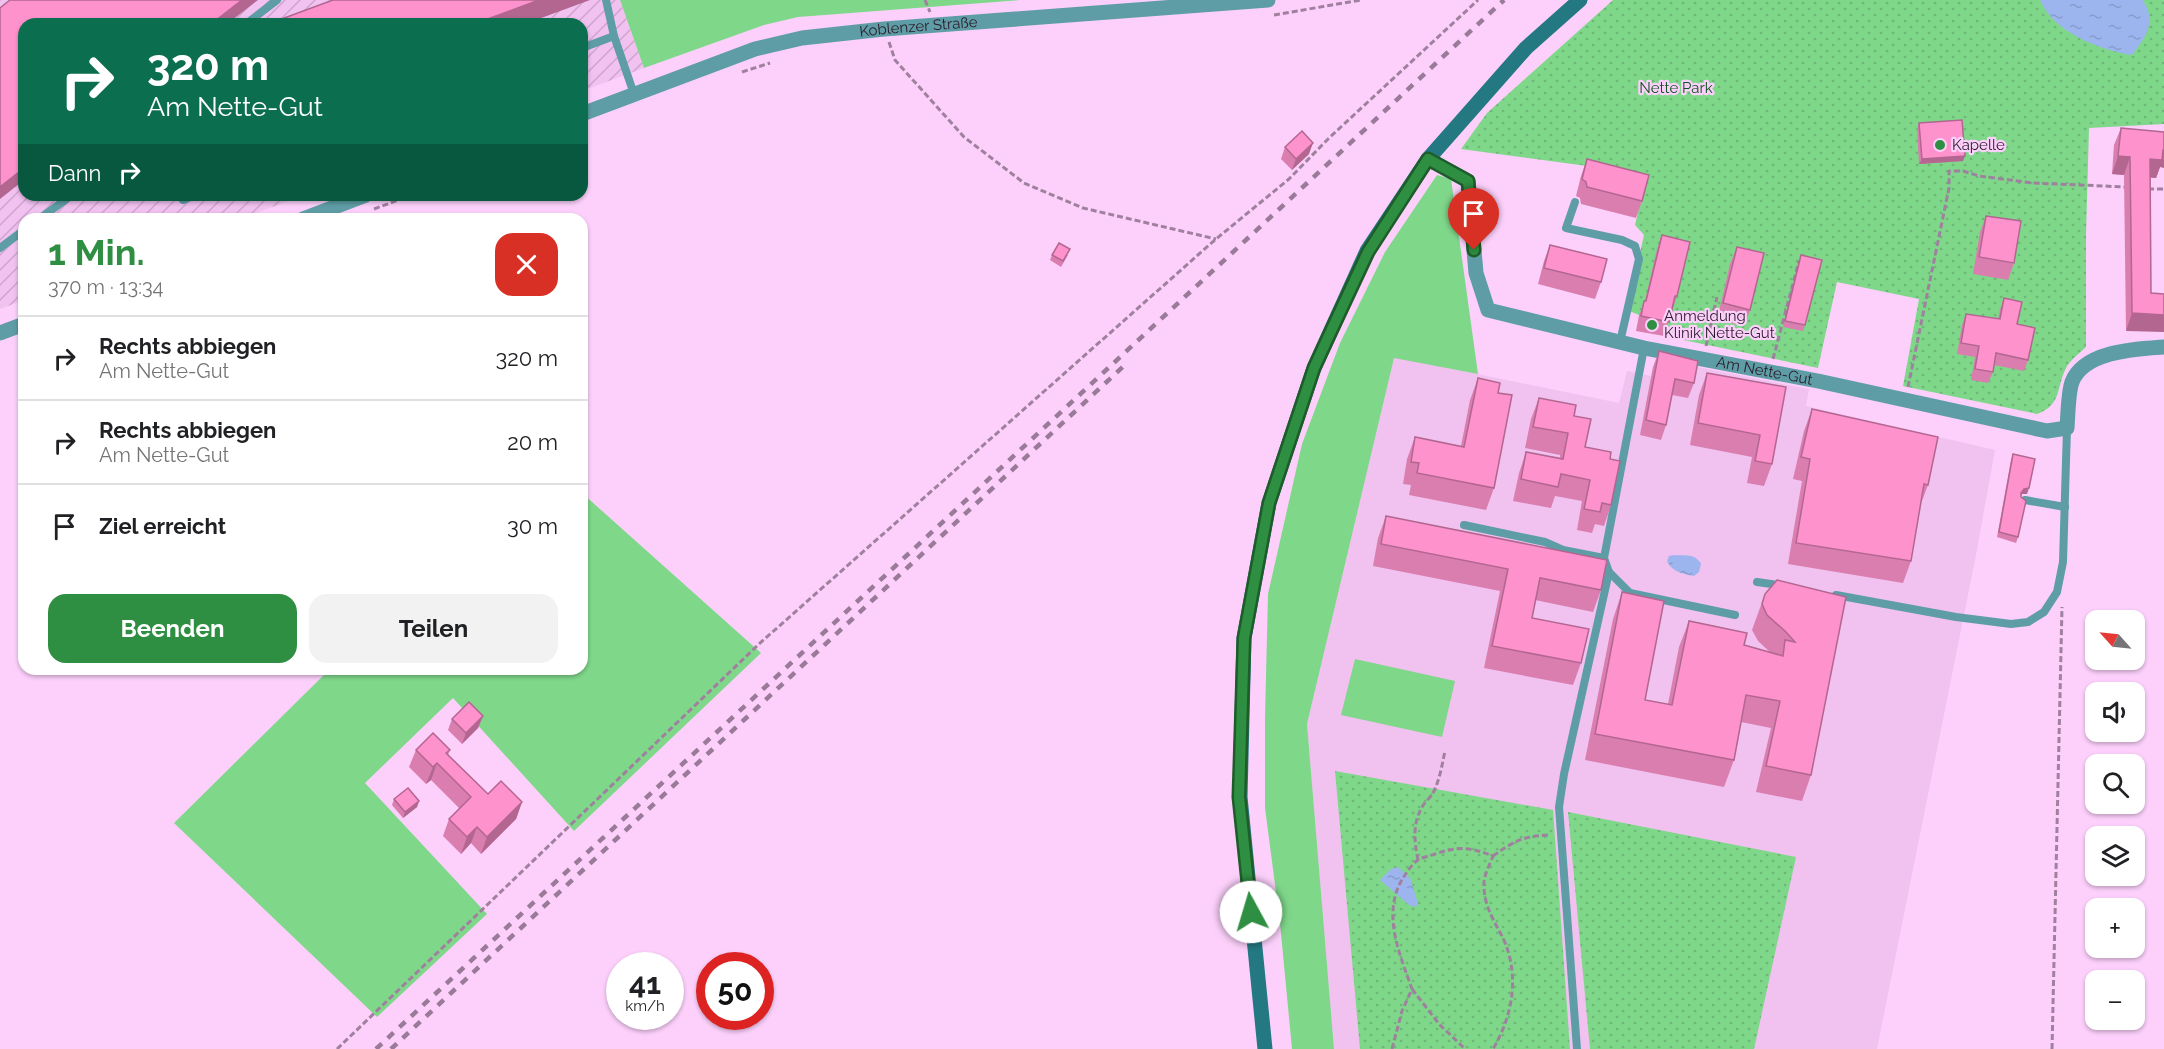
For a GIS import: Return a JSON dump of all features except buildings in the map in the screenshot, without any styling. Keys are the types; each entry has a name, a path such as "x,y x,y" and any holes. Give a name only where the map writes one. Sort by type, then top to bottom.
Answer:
{"main road":[{"path":"1265,1049 1239,797 1244,638 1269,503 1314,368 1368,252 1428,159 1526,48 1580,0"}],"street":[{"name":"Koblenzer Straße","path":"588,112 754,49 802,38 884,29 1268,0"},
{"name":"Am Nette-Gut","path":"1428,159 1468,181 1476,273 1488,310 1644,348 1905,400 2047,432 2067,428"},
{"path":"319,213 350,201"},
{"path":"0,333 18,326"},
{"path":"2067,428 2072,382 2080,370 2100,355 2164,347"}],"lane":[{"path":"254,18 277,0"},
{"path":"606,0 614,36 634,94"},
{"path":"588,46 614,36"},
{"path":"47,213 64,201"},
{"path":"1575,202 1566,228 1622,240 1635,246 1639,259 1620,342"},
{"path":"0,248 18,234"},
{"path":"1577,1049 1559,807 1564,774 1608,572 1604,558 1644,348"},
{"path":"1827,594 1956,617 2011,624 2028,622 2044,612 2057,592 2063,562 2067,428"},
{"path":"2025,501 2065,507"},
{"path":"1464,525 1545,542 1563,550 1604,558"},
{"path":"1608,572 1630,593 1736,615"},
{"path":"1757,582 1792,588"}],"path":[{"path":"1266,16 1361,0"},
{"path":"337,1049 759,644 1216,239 1289,179 1329,138 1478,0"},
{"path":"879,46 890,45 895,60 964,137 1024,183 1083,208 1216,239"},
{"path":"733,75 777,61"},
{"path":"1905,400 1949,188 1949,171 1963,171 1979,176 2033,183 2136,188"},
{"path":"2147,189 2164,189"},
{"path":"369,211 396,201"},
{"path":"1769,372 1798,261"},
{"path":"1703,359 1717,297"},
{"path":"2052,1049 2062,598"},
{"path":"1418,860 1413,838 1417,818 1432,795 1440,776 1445,751"},
{"path":"1493,1049 1504,1030 1513,984 1504,940 1485,903 1484,880 1493,856 1516,840 1531,835 1561,835"},
{"path":"1465,1049 1439,1024 1412,989 1398,948 1393,903 1399,885 1418,860 1456,847 1476,849 1493,856"},
{"path":"1392,1049 1402,1011 1412,989"}],"shaded area":[{"path":"0,0 620,0 644,68 588,89 588,18 18,18 18,201 289,201 256,213 18,213 18,302 0,309"},
{"path":"1394,357 1619,403 1627,371 1651,376 1653,367 1694,375 1697,367 1809,389 1806,406 1995,450 1877,1049 1334,1049 1307,724"}],"green space":[{"path":"620,0 1020,0 798,17 764,25 644,68"},
{"name":"Nette Park","path":"1613,0 2164,0 2164,124 2089,128 2086,347 2068,365 2051,406 2037,414 1903,386 1919,299 1837,282 1818,368 1664,336 1667,320 1639,315 1627,310 1644,235 1635,225 1647,174 1461,149 1487,113"},
{"path":"1437,175 1451,179 1478,374 1394,358 1307,724 1334,1049 1292,1049 1280,923 1265,808 1268,594 1302,444 1340,343 1385,252"},
{"path":"588,498 761,653 574,831 453,698 365,783 487,914 377,1017 174,823 324,675 588,675"},
{"path":"1355,659 1455,681 1442,737 1341,715"},
{"path":"1335,771 1553,810 1570,1049 1360,1049"},
{"path":"1568,812 1796,857 1754,1049 1590,1049"}],"water":[{"path":"2040,0 2143,0 2149,16 2148,29 2132,55 2119,53 2092,44 2066,30 2046,11"},
{"path":"1669,556 1689,556 1699,560 1701,564 1699,572 1694,576 1675,570 1667,561"},
{"path":"1398,867 1410,878 1418,903 1416,907 1409,905 1380,880 1391,869"}],"railway":[{"path":"376,1049 1504,0"},
{"path":"391,1049 1128,362"}],"place":[{"name":"Kapelle","path":"1940,145"},
{"name":"Anmeldung Klinik Nette-Gut","path":"1652,325"}],"route":[{"path":"1251,912 1239,797 1244,638 1269,503 1314,368 1368,252 1428,159 1468,181 1474,250"}]}
